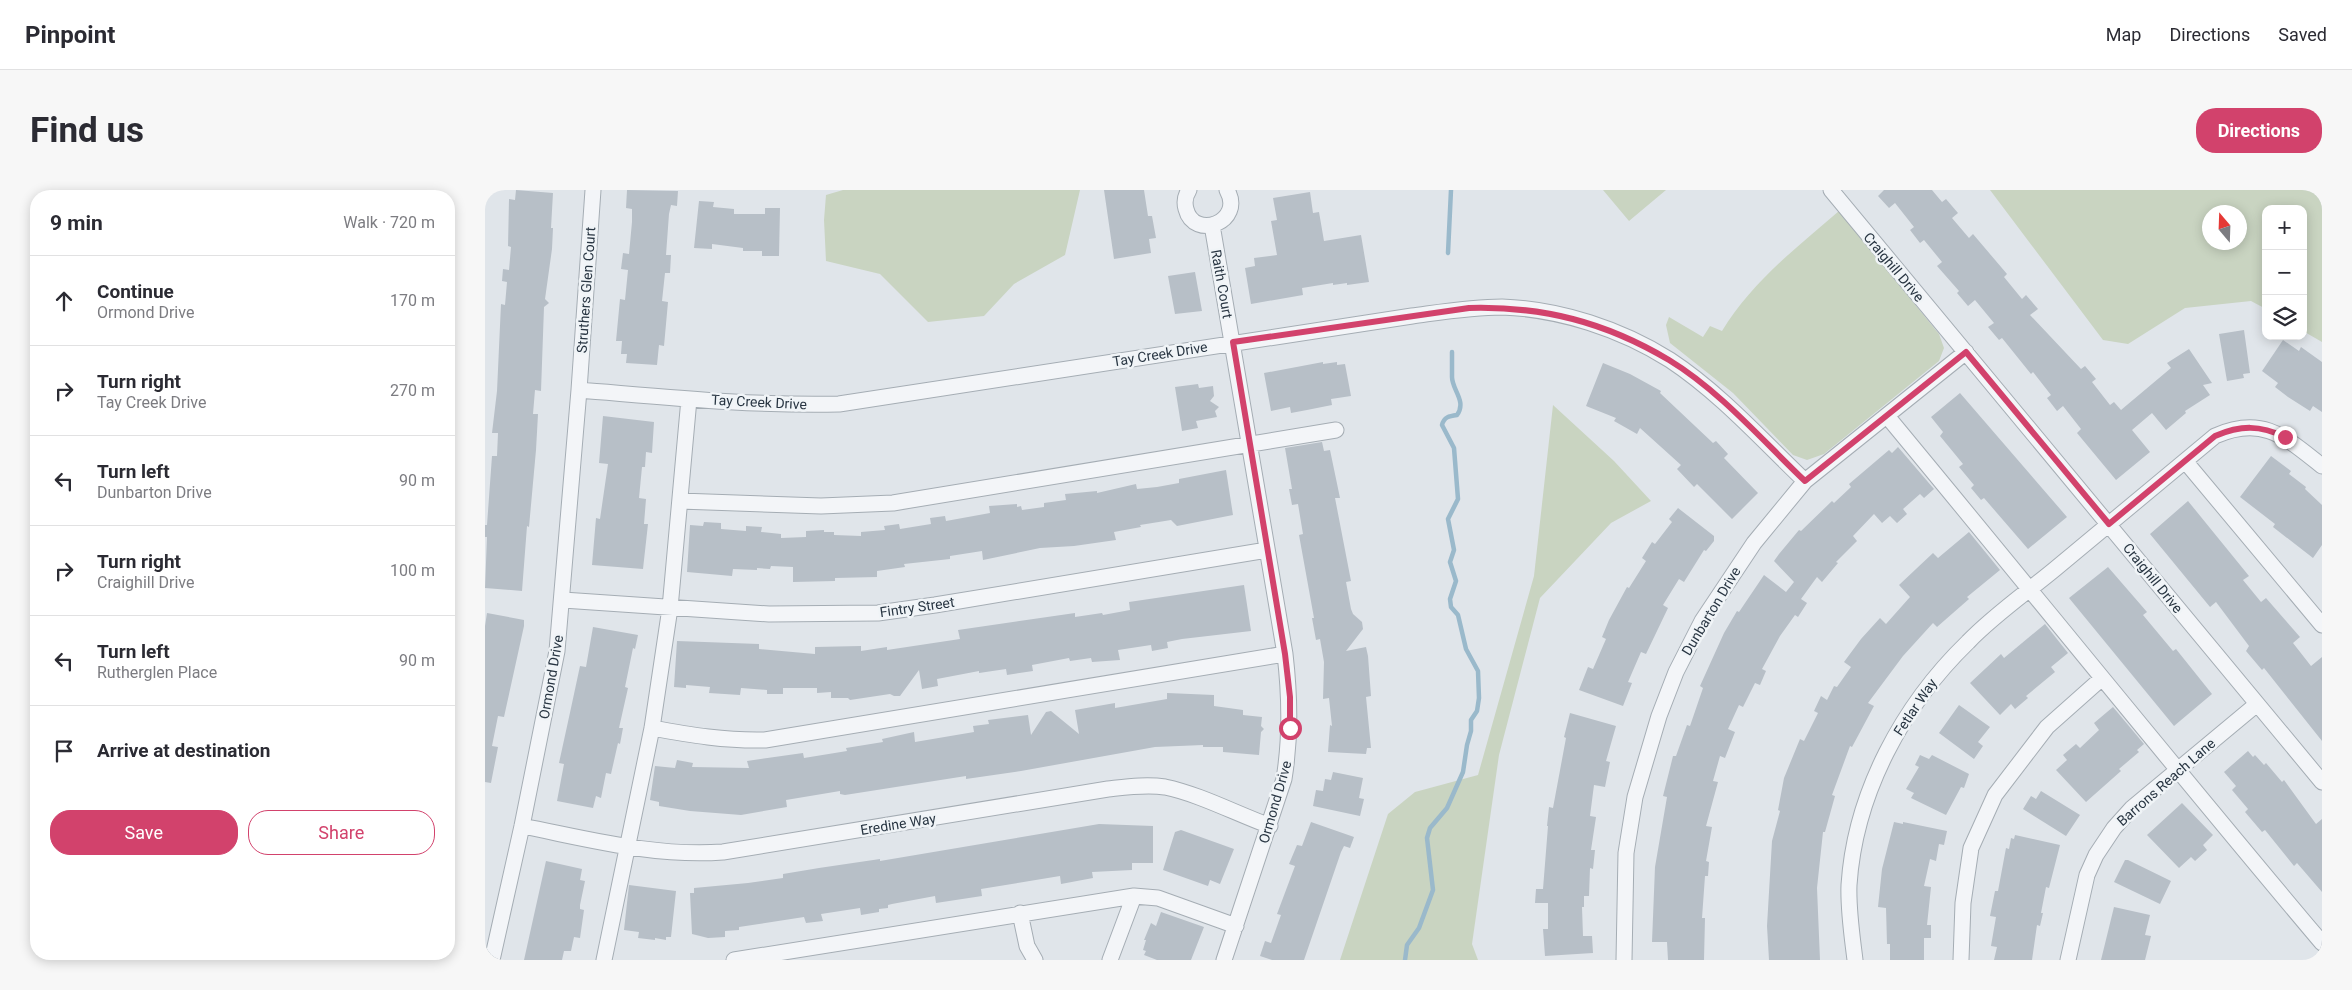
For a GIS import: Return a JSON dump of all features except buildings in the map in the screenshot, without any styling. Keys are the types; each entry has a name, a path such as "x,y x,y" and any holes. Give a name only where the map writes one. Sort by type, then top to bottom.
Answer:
{"street":[{"name":"Struthers Glen Court","path":"579,390 593,190"},
{"path":"1189,190 1185,200 1188,214 1198,224 1212,225 1219,223 1229,213 1230,198 1227,190"},
{"name":"Craighill Drive","path":"1831,191 2322,782"},
{"name":"Raith Court","path":"1212,225 1233,342"},
{"name":"Tay Creek Drive","path":"579,390 689,399 805,405 839,404 1233,342 1469,308 1502,307 1543,311 1594,324 1670,360 1714,394 1805,481"},
{"name":"Ormond Drive","path":"1224,960 1284,779 1289,753 1290,697 1285,654 1233,342"},
{"name":"Dunbarton Drive","path":"1624,960 1626,853 1635,798 1659,716 1689,646 1726,581 1754,543 1805,481 1966,352"},
{"name":"Ormond Drive","path":"492,960 522,826 557,651 563,600 579,390"},
{"path":"604,960 652,728 670,608 689,399"},
{"path":"1887,416 2030,589 2101,679 2322,943"},
{"name":"Fetlar Way","path":"1855,960 1849,911 1852,854 1865,805 1880,765 1898,731 1918,699 1947,663 1968,641 2215,436 2232,429 2247,427 2271,430 2285,437 2322,466"},
{"path":"680,502 821,506 893,504 1249,443 1336,430"},
{"path":"2185,461 2322,625"},
{"name":"Fintry Street","path":"563,600 769,614 878,613 1267,550"},
{"path":"652,728 699,737 740,741 765,740 1285,654"},
{"path":"1961,960 1963,903 1971,848 1995,795 2047,728 2101,679"},
{"name":"Barrons Reach Lane","path":"2068,960 2080,902 2096,855 2114,828 2133,808 2257,704"},
{"name":"Eredine Way","path":"522,826 654,852 723,852 1108,789 1144,786 1165,788 1187,794 1270,826"},
{"path":"734,960 1134,896 1157,898 1236,926"},
{"path":"1110,960 1134,896"},
{"path":"1019,913 1027,946 1035,960"}],"green space":[{"path":"843,190 1080,190 1065,255 1014,284 984,316 928,322 880,274 826,261 824,220 826,195"},
{"path":"1603,190 1666,190 1629,221"},
{"path":"1990,190 2322,190 2322,342 2307,333 2307,205 2262,205 2262,307 2251,301 2185,308 2128,344 2103,340"},
{"path":"1839,211 1939,334 1944,348 1939,361 1824,454 1807,460 1793,455 1733,393 1670,343 1666,325 1669,317 1703,337 1710,326 1722,331 1734,313 1761,281 1791,252"},
{"path":"1553,405 1614,461 1651,501 1611,523 1540,598 1499,755 1472,944 1478,960 1340,960 1388,814 1415,792 1478,775 1534,576"}],"waterway":[{"path":"1448,253 1451,190"},
{"path":"1405,960 1407,945 1419,928 1433,890 1427,838 1430,828 1447,808 1463,772 1471,731 1471,720 1477,711 1479,698 1478,671 1466,649 1458,615 1451,607 1450,599 1456,581 1450,562 1454,550 1448,519 1458,499 1454,448 1442,425 1447,417 1457,415 1460,410 1460,400 1452,377 1452,352"}],"route":[{"path":"1290,728 1290,697 1285,654 1233,342 1469,308 1502,307 1543,311 1594,324 1670,360 1714,394 1805,481 1966,352 2109,524 2215,436 2232,429 2247,427 2271,430 2285,437"}]}
